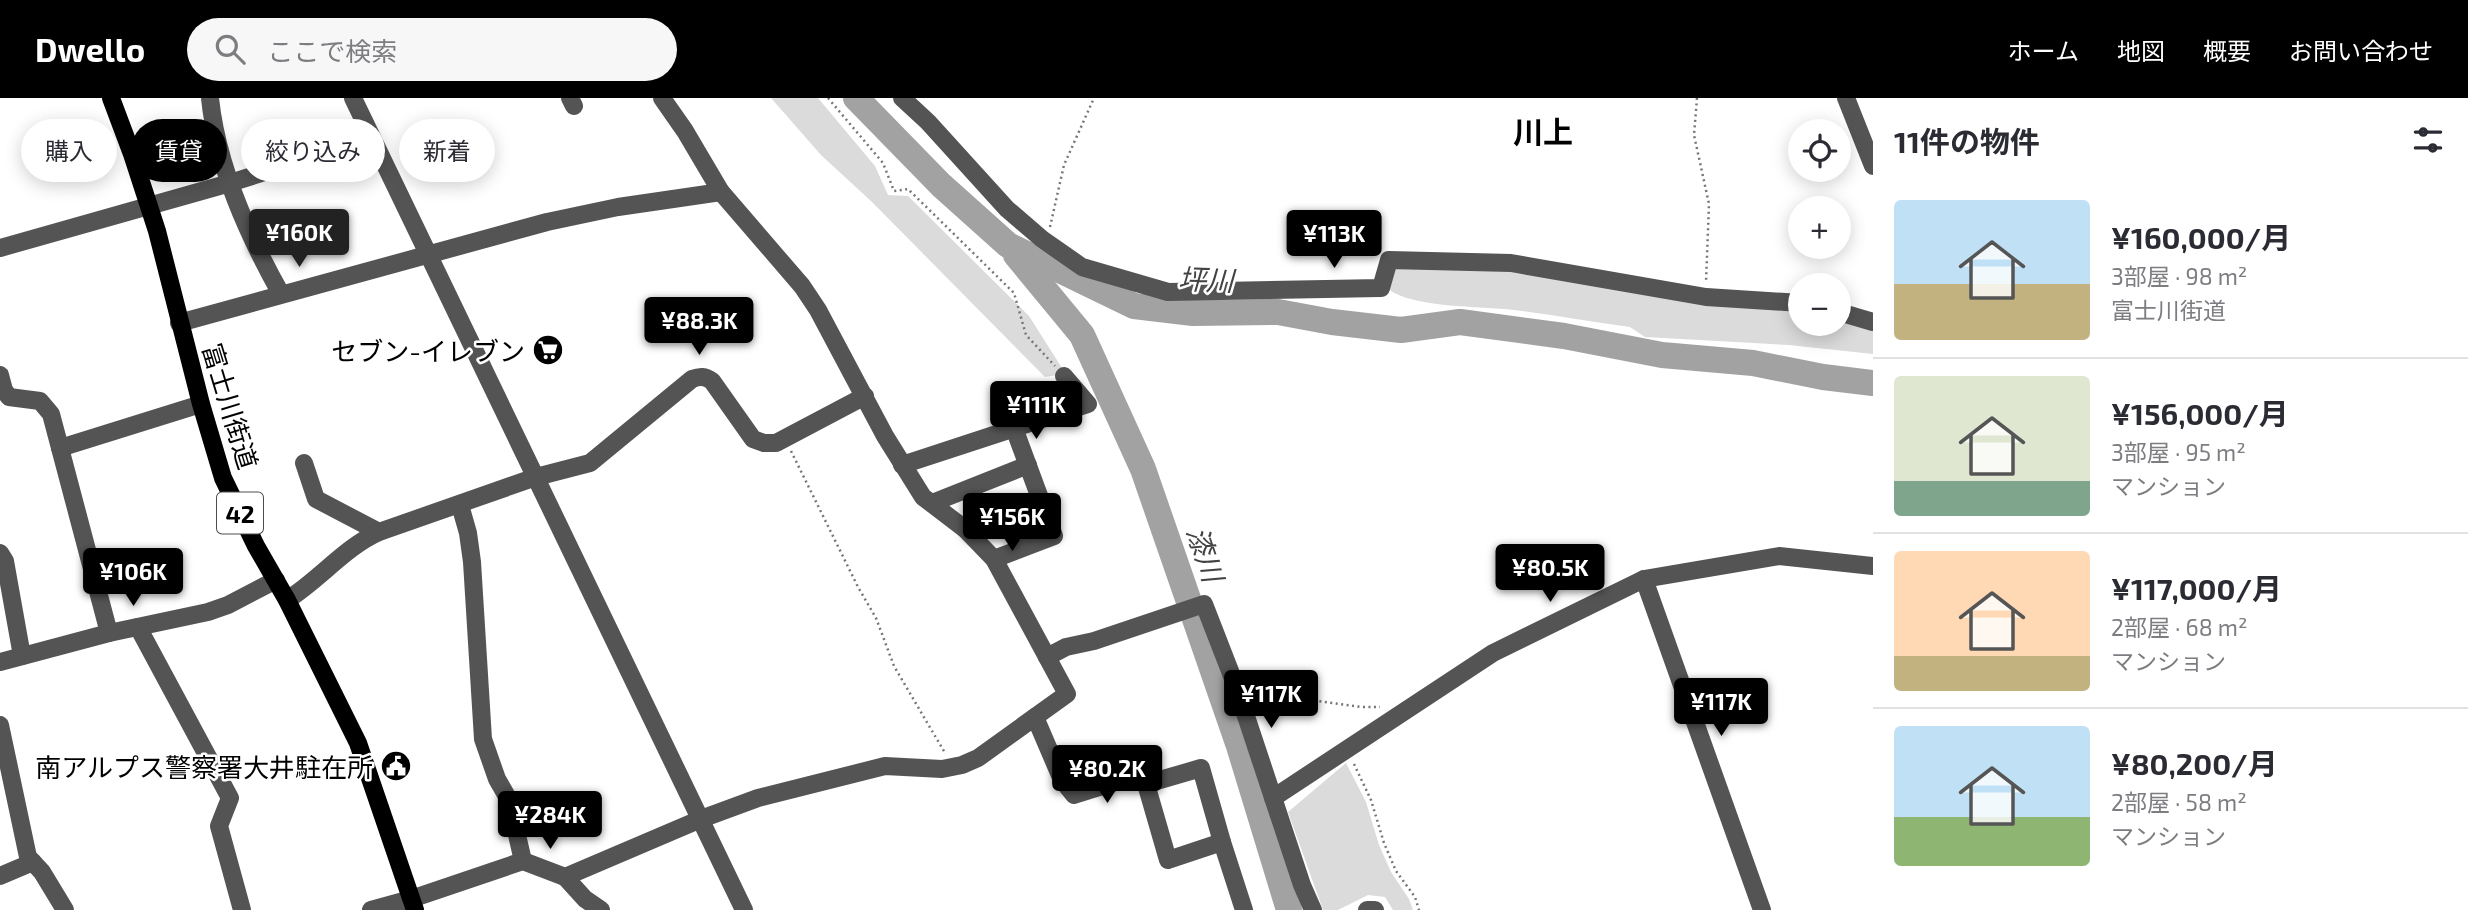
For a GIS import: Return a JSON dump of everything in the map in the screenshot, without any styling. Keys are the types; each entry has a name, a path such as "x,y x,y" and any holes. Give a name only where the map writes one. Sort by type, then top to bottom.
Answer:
{"main road":[{"name":"富士川街道","path":"111,98 149,206 223,478 358,743 413,905"}],"street":[{"path":"210,98 212,119 230,183 259,252 281,294"},
{"path":"353,98 363,119"},
{"path":"565,877 701,819 758,798 885,766 942,769 978,758 1067,694 993,559 965,529 923,497 902,465 818,310 802,286 721,192 662,98"},
{"path":"902,98 928,122 1007,209 1047,242 1082,267 1168,292 1381,288 1389,260 1511,263 1706,297 1788,302"},
{"path":"1846,98 1873,166"},
{"path":"385,165 744,910"},
{"path":"0,248 241,180"},
{"path":"179,323 547,222 618,207 721,192"},
{"path":"1851,316 1873,322"},
{"path":"0,374 5,398 40,401 51,414 109,633"},
{"path":"287,600 306,588 366,538 379,531 536,477 590,463 699,376 712,381 753,439 764,443 776,443 787,438 865,396"},
{"path":"902,465 1088,404 1064,376"},
{"path":"60,448 201,404"},
{"path":"993,559 1054,536 1014,428"},
{"path":"304,463 316,499 379,531"},
{"path":"932,503 1028,465"},
{"path":"965,529 1041,501"},
{"path":"460,505 472,562 483,739 496,779 509,800 523,861"},
{"path":"0,552 5,561 22,656"},
{"path":"1273,797 1493,653 1644,579 1779,555 1873,566"},
{"path":"1644,579 1762,910"},
{"path":"0,662 228,605 276,580"},
{"path":"1047,657 1066,647 1094,641 1204,604 1237,689 1302,885 1313,910"},
{"path":"138,627 230,798 219,825 242,910"},
{"path":"1035,717 1062,780 1074,795 1141,774 1168,860 1223,842"},
{"path":"0,725 28,858 42,872 65,910"},
{"path":"1146,784 1201,768 1244,910"},
{"path":"371,910 413,905 523,861 565,877 585,899 601,910"},
{"path":"0,876 33,862"},
{"path":"1367,910 1374,910"}],"path":[{"path":"828,98 883,163 894,191 908,189 1014,293 1026,335 1064,376"},
{"path":"1047,242 1064,165 1094,98"},
{"path":"1697,98 1694,135 1709,204 1706,297"},
{"path":"787,438 858,587 876,618 894,666 953,767"},
{"path":"1237,689 1361,707 1411,707"},
{"path":"1346,749 1371,800 1392,862 1415,897 1419,910"}],"shaded area":[{"path":"771,98 818,98 875,166 888,195 908,196 1029,316 1062,368 1057,375 1045,377 872,202 821,155"},
{"path":"1395,263 1512,266 1788,306 1788,336 1851,336 1851,321 1873,327 1873,354 1789,345 1645,337 1630,327 1514,310 1430,303 1413,300 1388,289"},
{"path":"1346,763 1366,802 1379,845 1391,872 1413,910 1393,910 1385,897 1368,895 1338,910 1323,910 1288,812"}],"waterway":[{"name":"坪川","path":"856,98 941,185 1008,245 1134,306 1193,313 1278,312 1401,330 1460,322 1564,336 1662,355 1753,363 1823,377 1873,383"},
{"name":"漆川","path":"1016,255 1082,335 1143,469 1239,746 1289,910"}],"place":[{"name":"セブン-イレブン","path":"548,350"},
{"name":"南アルプス警察署大井駐在所","path":"396,766"}],"district":[{"name":"川上","path":"1543,131"}]}
